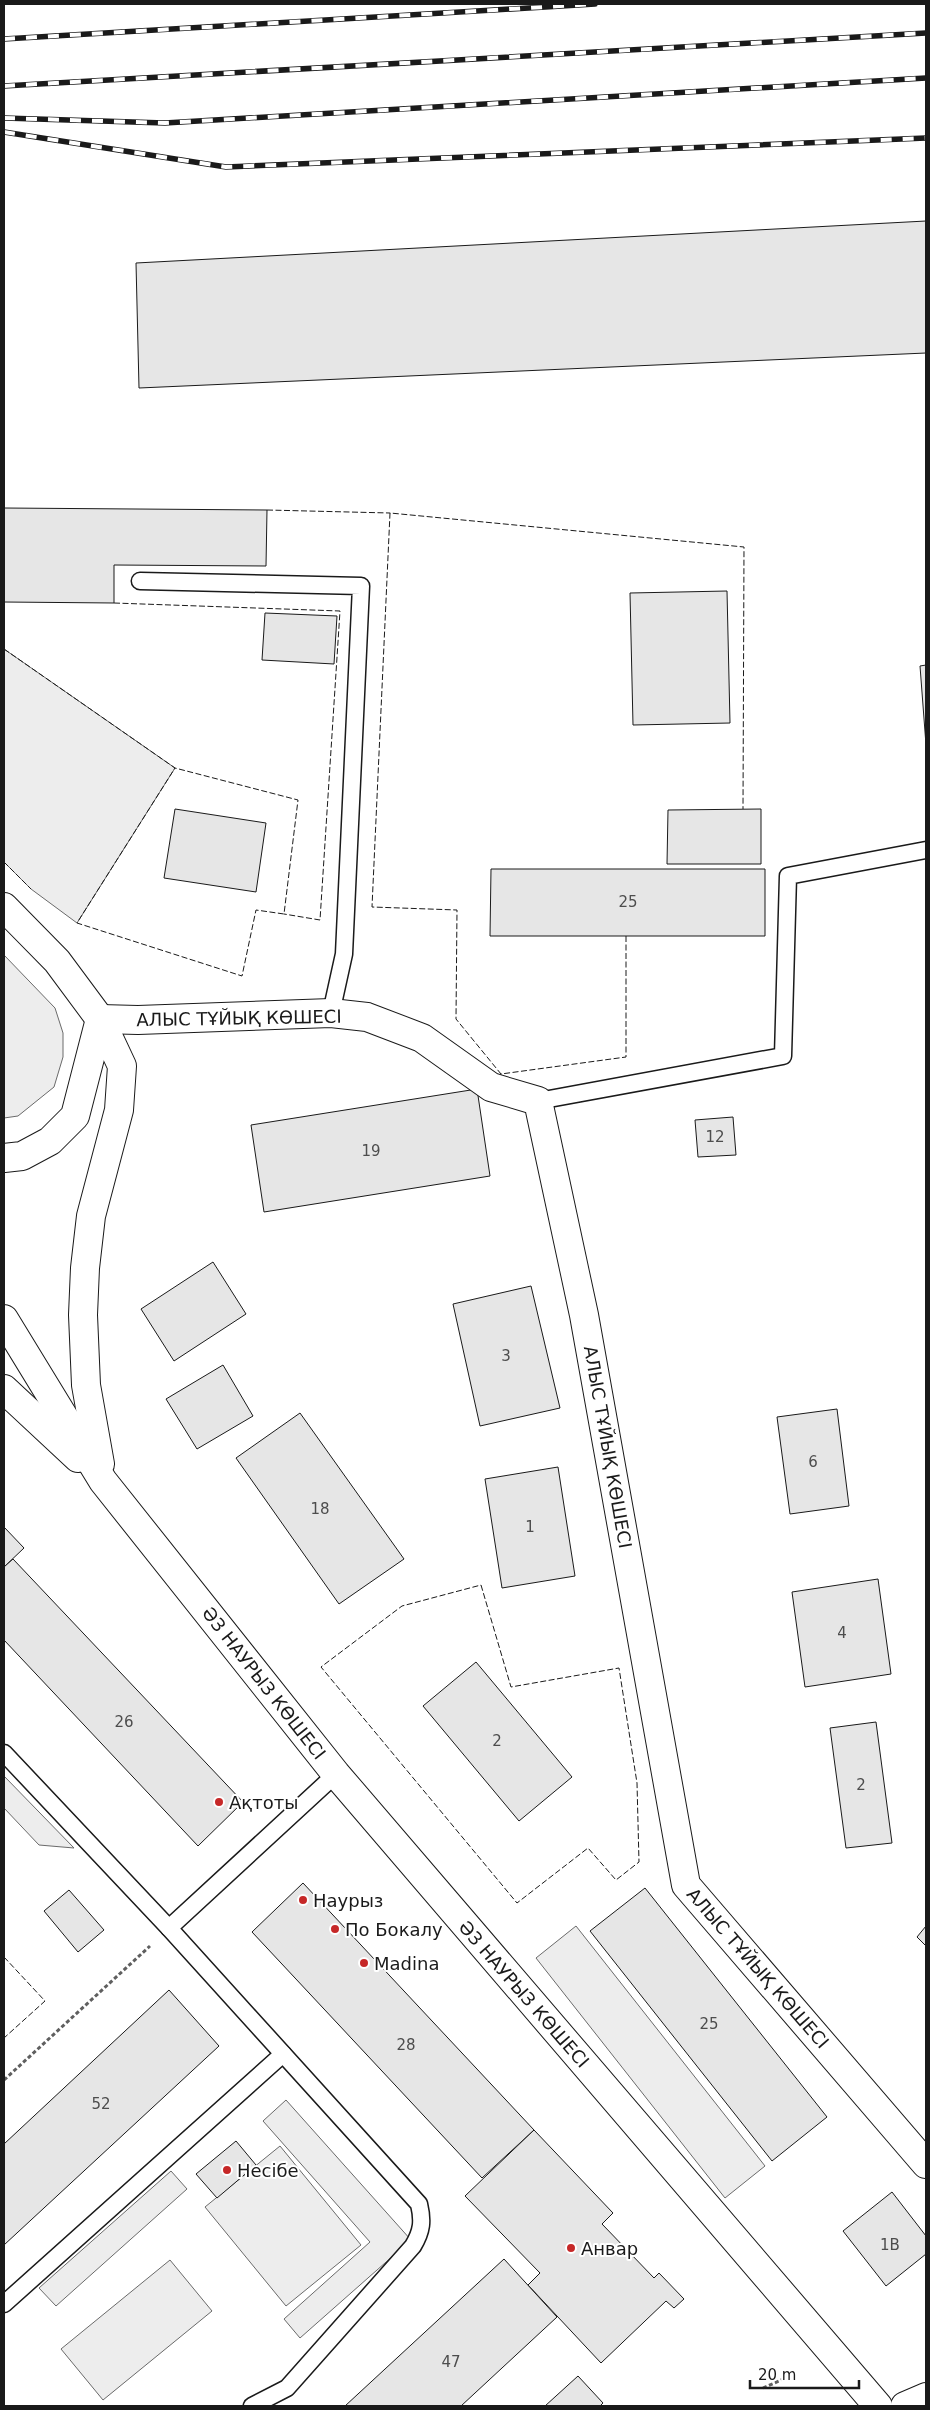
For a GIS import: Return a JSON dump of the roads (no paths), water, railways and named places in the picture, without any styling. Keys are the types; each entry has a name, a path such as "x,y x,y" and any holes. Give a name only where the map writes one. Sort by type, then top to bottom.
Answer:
{"street":[{"path":"4,907 56,961 100,1019 122,1066 119,1110 91,1216 83,1315 86,1385 103,1480"},
{"name":"АЛЫС ТҰЙЫҚ КӨШЕСІ","path":"100,1019 138,1020 331,1013 367,1017 422,1038 491,1087 538,1101 584,1315 686,1886 926,2164"},
{"path":"4,1158 22,1156 50,1141 75,1116 100,1019"},
{"path":"4,1319 103,1480"},
{"path":"4,1389 103,1480"},
{"name":"ӘЗ НАУРЫЗ КӨШЕСІ","path":"103,1480 336,1774 878,2406"},
{"path":"905,2406 926,2397"}],"lane":[{"path":"140,581 361,586 344,954 331,1013"},
{"path":"538,1101 782,1056 788,876 926,850"},
{"path":"4,1752 169,1928 419,2204 422,2220 420,2233 412,2246 287,2388 252,2406"},
{"path":"169,1928 336,1774"},
{"path":"4,2304 283,2054"}],"railway":[{"path":"4,39 595,4"},
{"path":"4,86 926,33"},
{"path":"4,118 165,123 926,78"},
{"path":"4,132 226,167 926,138"}],"place":[{"name":"Ақтоты","path":"219,1802"},
{"name":"Наурыз","path":"303,1900"},
{"name":"По Бокалу","path":"335,1929"},
{"name":"Madina","path":"364,1963"},
{"name":"Несібе","path":"227,2170"},
{"name":"Анвар","path":"571,2248"}]}
